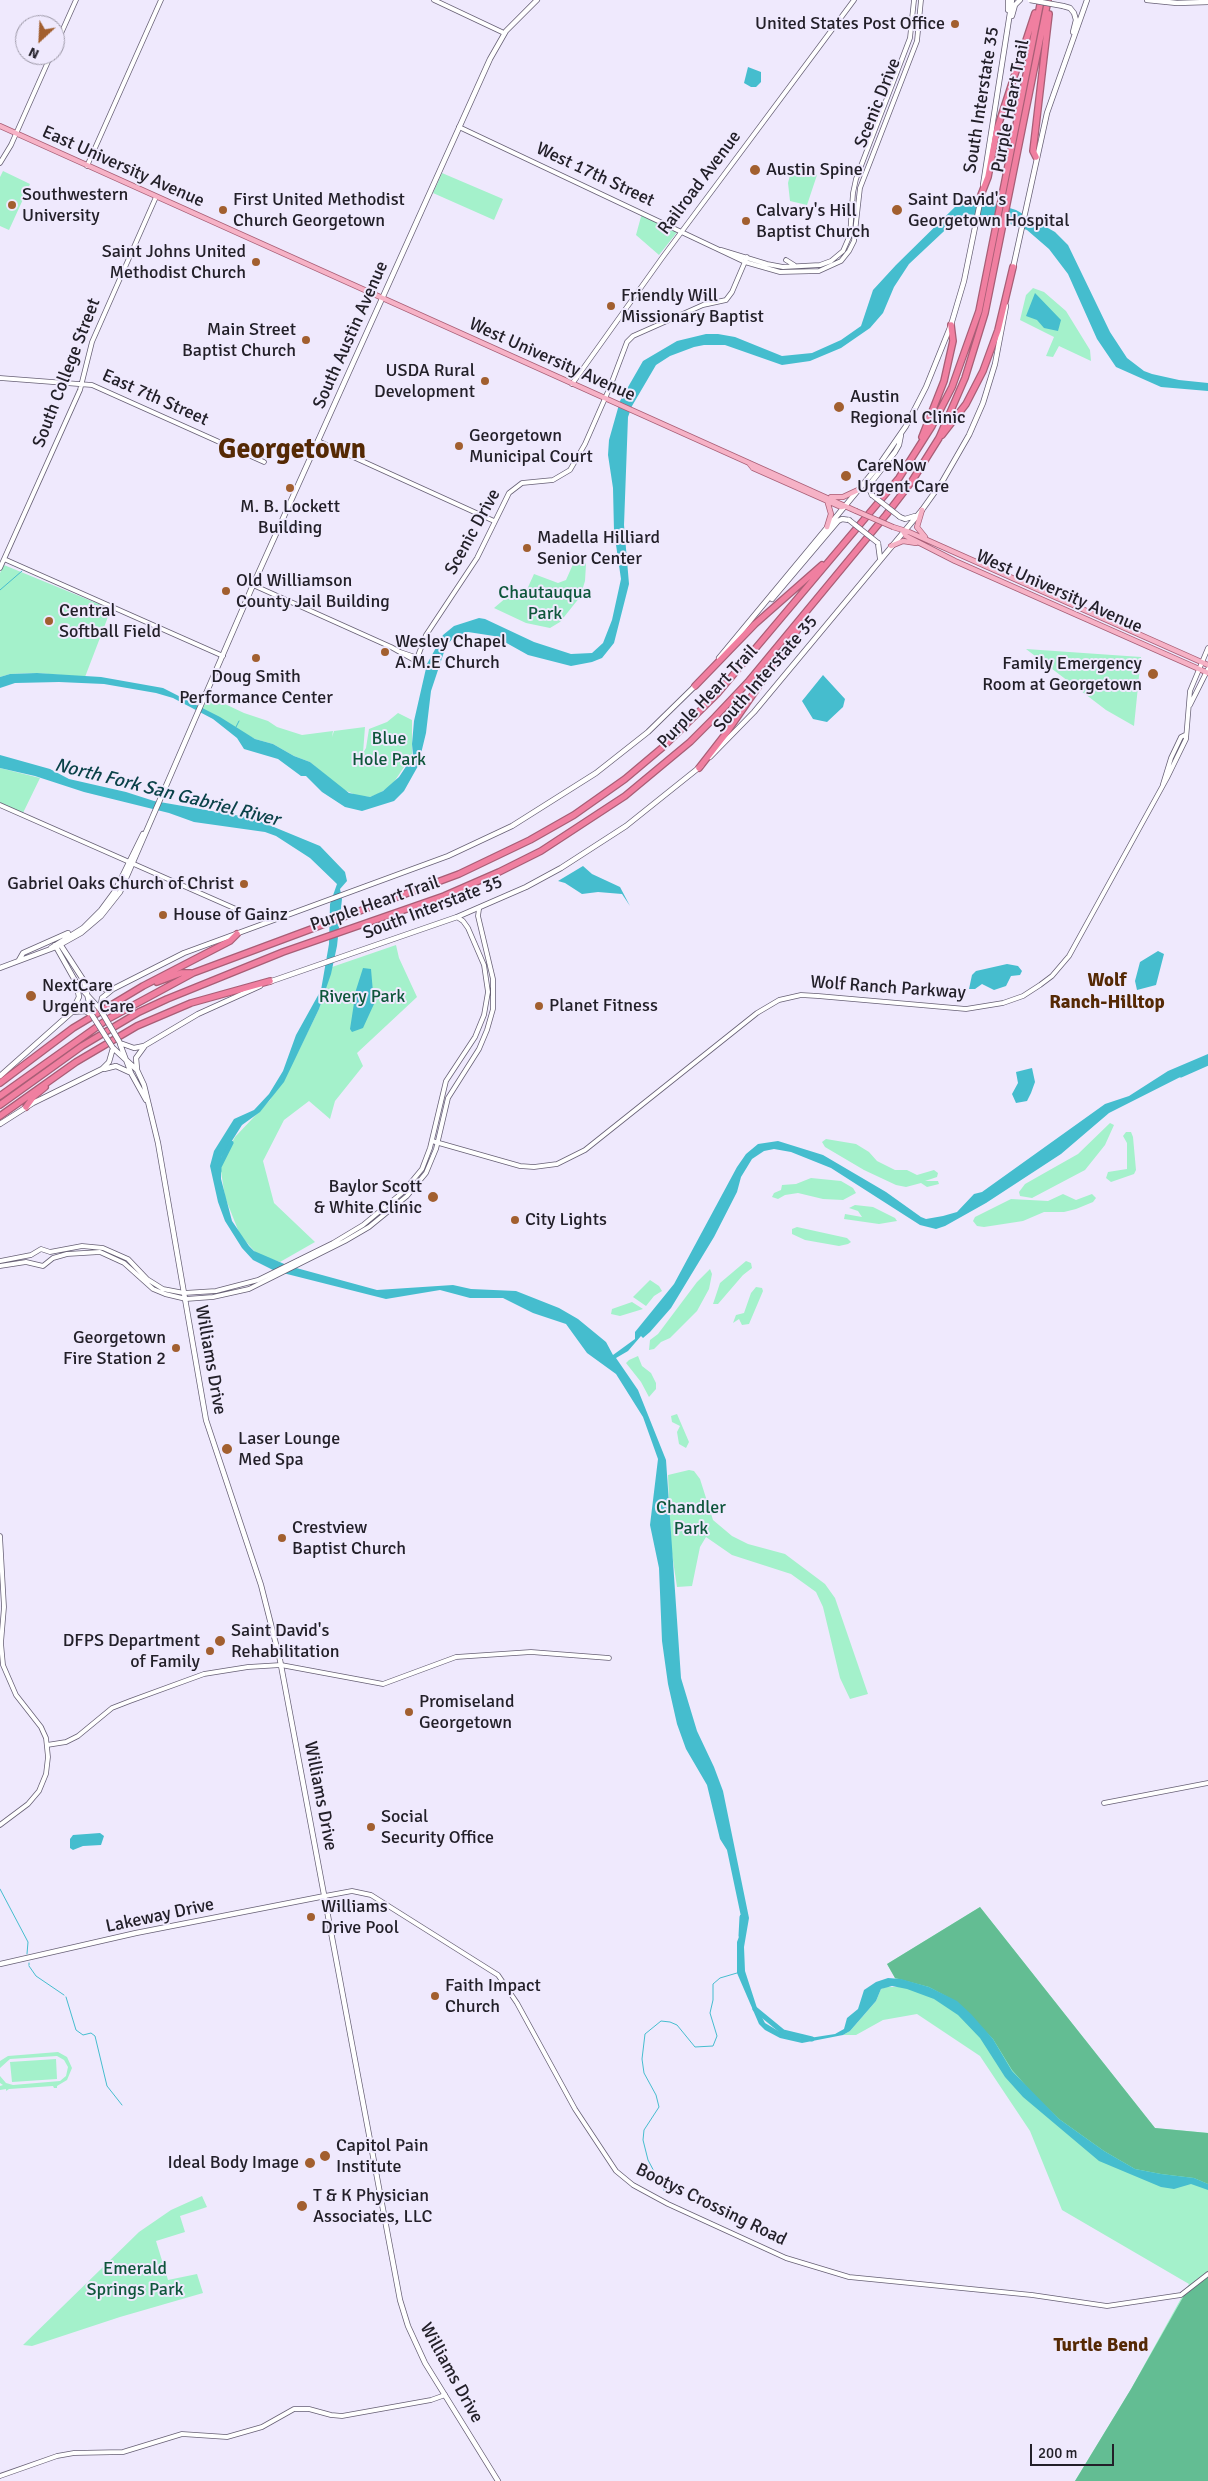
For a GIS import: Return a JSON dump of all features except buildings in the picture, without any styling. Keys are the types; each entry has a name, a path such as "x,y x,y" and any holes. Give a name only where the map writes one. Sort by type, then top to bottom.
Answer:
{"highway":[{"name":"Purple Heart Trail","path":"0,1106 62,1059 139,1012 192,988 283,952 474,883 524,860 572,833 643,782 690,742 726,706 902,495 938,438 975,349 985,313 1041,0"},
{"name":"Purple Heart Trail","path":"1009,180 1050,0"},
{"path":"1036,157 1033,151 1050,0"},
{"path":"981,195 988,177 1001,117 1035,12 1040,8"},
{"name":"Purple Heart Trail","path":"0,1096 108,1018 193,973 459,874 502,855 566,820 625,780 663,747 717,694 893,486 928,433 958,372 979,311 995,250"},
{"path":"938,438 966,404 983,371 996,335 1013,267"},
{"path":"893,486 921,439 938,401 953,341 952,326"},
{"path":"699,768 727,732 782,649 861,545"},
{"path":"694,686 755,624 834,556"},
{"path":"0,1083 60,1037 143,986 230,940 237,934"},
{"path":"143,986 181,973 193,973"},
{"path":"0,1116 33,1091 90,1053 137,1026 173,1010 272,981"},
{"path":"26,1107 34,1096 90,1053"}],"main road":[{"name":"South Austin Avenue","path":"131,863 459,127 504,33 537,0"},
{"path":"1006,32 1008,0"},
{"name":"South Interstate 35","path":"100,1009 102,998 113,989 184,953 373,884 480,842 549,804 596,773 643,736 694,686 858,490 901,434 926,387 952,326 968,262 996,109 1012,0"},
{"path":"1006,32 1015,5 1020,0"},
{"path":"1030,0 1070,8 1076,20 1070,45"},
{"name":"South Interstate 35","path":"144,1046 198,1014 272,981 457,917 535,882 594,847 653,806 699,768 754,712 920,512 955,461 982,404 998,350 1025,205 1047,113 1087,0"},
{"path":"1147,0 1177,3 1208,2"},
{"name":"East University Avenue","path":"0,126 344,282"},
{"name":"West University Avenue","path":"344,282 748,463 753,468 827,498 841,507 845,506 893,527 903,532 906,536 955,561 1199,669 1208,670"},
{"path":"901,434 899,446 870,484 869,488 872,496 900,517 912,518 920,512"},
{"path":"827,527 831,514 827,498 843,497 858,490"},
{"path":"920,512 917,528 928,540"},
{"path":"756,614 794,574 838,521 842,519 849,520 878,543 880,560"},
{"name":"West University Avenue","path":"903,532 909,532 928,540 1202,662 1208,670"},
{"path":"891,546 903,541 922,544"},
{"path":"56,945 83,928 104,907 131,863"},
{"path":"0,968 56,945 84,931 106,912 120,892 131,863"},
{"path":"18,961 23,953 83,928"},
{"name":"Williams Drive","path":"56,945 84,981 92,1015 113,1048 137,1070 144,1085 146,1100 155,1128 186,1299 201,1395 210,1436 261,1586 281,1665 400,2300 416,2345 498,2481"},
{"name":"Williams Drive","path":"56,945 77,984 100,1009 120,1043 131,1073 146,1100"},
{"path":"84,981 94,988 113,989"},
{"path":"0,1076 72,1012 79,997 77,984"},
{"path":"72,1012 85,1011 92,1015"},
{"path":"120,1043 134,1048 144,1046"},
{"path":"137,1070 136,1058 144,1046"},
{"path":"102,1069 112,1056 113,1048"},
{"path":"0,1124 26,1107 102,1069 116,1066 131,1073"},
{"name":"Lakeway Drive","path":"0,1964 136,1933 325,1896"}],"street":[{"path":"65,25 76,0"},
{"path":"86,166 161,0"},
{"path":"434,0 504,33"},
{"name":"Railroad Avenue","path":"572,384 682,231 854,0"},
{"name":"Scenic Drive","path":"746,260 767,264 799,266 826,263 843,250 850,235 852,194 858,171 910,38 914,0"},
{"name":"Scenic Drive","path":"746,260 780,272 819,271 836,265 850,251 854,241 859,195 865,174 917,41 921,0"},
{"path":"910,38 917,41"},
{"path":"0,163 16,134 47,65"},
{"path":"899,68 906,70"},
{"path":"882,111 888,114"},
{"name":"West 17th Street","path":"459,127 746,260"},
{"path":"870,143 876,145"},
{"path":"858,171 865,174"},
{"path":"852,194 859,195"},
{"name":"South College Street","path":"0,568 81,385 92,342 156,197"},
{"name":"Scenic Drive","path":"254,585 417,659 426,635 477,558 506,497 514,488 532,481 553,480 568,472 582,449 605,399 624,347 629,339 703,305 726,300 732,292 746,260"},
{"path":"786,260 799,266"},
{"name":"East 7th Street","path":"0,378 92,385 264,462"},
{"path":"318,441 494,521"},
{"path":"4,559 223,656"},
{"name":"Wolf Ranch Parkway","path":"432,1141 520,1166 548,1166 566,1161 585,1150 761,1010 787,998 818,996 958,1009 989,1006 1023,996 1052,976 1069,956 1152,808 1186,739 1190,691 1208,648"},
{"name":"Wolf Ranch Parkway","path":"1189,707 1208,670"},
{"path":"0,805 236,909"},
{"path":"0,1262 35,1254 41,1249 48,1251 82,1246 104,1248 128,1259 154,1284 167,1290 184,1293 225,1290 247,1284 358,1234 407,1196 429,1168 438,1142 448,1098 482,1042 493,1009 492,969 478,915 479,908"},
{"path":"0,1266 20,1262 45,1266 59,1256 80,1252 109,1255 124,1263 153,1289 186,1299 234,1294 275,1275 357,1230 403,1192 422,1169 432,1141 446,1081 475,1037 487,1002 487,979 482,959 468,928 457,917"},
{"path":"48,1251 51,1260"},
{"path":"35,1254 36,1264"},
{"path":"0,1536 4,1607 1,1643 3,1665 16,1695 41,1727 47,1745 47,1771 39,1791 28,1804 0,1825"},
{"path":"47,1745 66,1742 78,1736 112,1708 204,1674 248,1667 281,1665 384,1684 456,1657 531,1652 609,1658"},
{"path":"1104,1803 1208,1783"},
{"name":"Bootys Crossing Road","path":"325,1896 352,1891 371,1895 498,1975 517,2003 575,2109 616,2171 646,2192 766,2250 812,2268 849,2278 1032,2295 1112,2307 1182,2295 1208,2274"},
{"path":"0,2476 66,2454 123,2452 182,2434 227,2437 262,2427 294,2409 309,2409 342,2416 431,2400 445,2395"}],"green space":[{"path":"792,167 817,175 807,205 790,201 788,183"},
{"path":"3,171 30,184 9,230 0,226 0,177"},
{"path":"442,173 503,199 494,220 433,193"},
{"path":"642,213 678,231 659,255 636,235"},
{"path":"1033,288 1044,292 1066,311 1090,350 1091,361 1059,346 1053,357 1046,356 1054,337 1020,320 1026,295"},
{"name":"Chautauqua Park","path":"578,553 586,564 585,581 580,597 560,622 550,628 526,623 494,608 514,591 524,596 534,574 558,583 566,580"},
{"path":"4,565 111,609 85,677 37,673 10,674 0,677 0,573"},
{"path":"1026,649 1141,657 1134,726 1106,710"},
{"name":"Blue Hole Park","path":"208,696 244,713 268,721 277,727 302,735 333,731 332,737 334,731 365,727 363,753 366,748 369,729 387,722 398,713 412,720 412,755 392,785 370,797 358,796 342,789 310,762 294,756 273,744 255,739 202,711"},
{"path":"0,768 40,778 23,813 0,804"},
{"name":"Rivery Park","path":"396,945 399,958 417,997 357,1053 363,1066 335,1101 330,1119 309,1101 284,1120 263,1161 274,1203 315,1242 280,1262 257,1254 240,1235 225,1197 220,1165 235,1137 270,1100 299,1050 319,1009 332,967"},
{"path":"1110,1123 1114,1125 1105,1145 1085,1170 1032,1198 1020,1196 1019,1192 1025,1184 1078,1154"},
{"path":"1126,1132 1131,1132 1133,1137 1136,1170 1134,1174 1111,1182 1106,1178 1108,1172 1127,1169 1127,1143 1123,1136"},
{"path":"826,1139 856,1144 869,1152 877,1161 895,1170 907,1170 917,1175 934,1170 938,1173 937,1177 925,1181 938,1181 939,1184 927,1187 921,1183 906,1187 896,1185 864,1170 825,1147 822,1142"},
{"path":"811,1178 841,1181 853,1188 856,1193 843,1200 823,1199 798,1193 785,1195 778,1199 772,1197 774,1193 781,1190 782,1185 796,1184"},
{"path":"1063,1194 1076,1200 1092,1194 1096,1198 1093,1202 1076,1209 1064,1212 1044,1212 1023,1221 984,1227 977,1226 973,1221 975,1217 1011,1199 1048,1201"},
{"path":"855,1205 873,1207 895,1218 897,1221 879,1224 844,1219 845,1214 862,1217 858,1211 849,1208"},
{"path":"797,1227 847,1238 851,1242 839,1246 805,1240 792,1234 792,1229"},
{"path":"746,1261 751,1263 752,1268 743,1275 718,1304 713,1304 720,1283"},
{"path":"710,1269 712,1274 709,1289 697,1311 670,1338 661,1342 654,1349 649,1350 650,1340 658,1334 697,1282"},
{"path":"650,1280 659,1286 662,1291 654,1296 646,1306 633,1297"},
{"path":"756,1287 762,1288 763,1291 749,1324 742,1325 739,1319 733,1323 736,1315 744,1313 751,1293"},
{"path":"632,1302 643,1309 620,1316 611,1314 612,1309"},
{"path":"638,1356 642,1366 651,1373 656,1383 656,1389 649,1397 641,1382 626,1363"},
{"path":"677,1414 689,1442 686,1448 679,1444 677,1432 680,1426 672,1422 671,1416"},
{"name":"Chandler Park","path":"689,1470 694,1471 700,1479 713,1520 732,1536 748,1544 785,1554 825,1584 835,1598 868,1694 850,1699 840,1678 823,1607 816,1592 791,1574 732,1555 706,1537 700,1547 692,1586 677,1587 671,1547 668,1475"},
{"path":"980,1907 1155,2128 1208,2133 1208,2481 1075,2481 1131,2389 1189,2284 1062,2210 1030,2131 980,2056 917,2014 883,2020 856,2035 843,2035 850,2031 876,2001 881,1989 900,1987 887,1964"},
{"path":"980,1907 1155,2128 1208,2133 1208,2184 1194,2178 1135,2169 1104,2151 1059,2119 1035,2096 1012,2070 993,2039 957,2002 929,1987 895,1978 887,1964"},
{"path":"58,2052 67,2057 72,2068 67,2080 57,2086 57,2088 53,2086 0,2090 0,2086 3,2085 0,2083 0,2076 6,2083 13,2085 60,2081 66,2076 68,2067 64,2060 57,2056 10,2059 0,2068 0,2061 8,2056"},
{"path":"56,2059 57,2079 12,2082 10,2062"},
{"name":"Emerald Springs Park","path":"202,2196 207,2207 180,2216 185,2232 156,2241 168,2280 197,2274 203,2293 120,2317 32,2346 23,2345 139,2232 171,2210"},
{"path":"1208,2273 1208,2481 1075,2481 1131,2389 1190,2285"}],"water":[{"path":"748,67 761,72 761,82 756,87 751,87 744,83"},
{"path":"973,200 987,201 1016,210 1055,232 1068,245 1110,332 1127,358 1144,371 1152,374 1179,380 1208,383 1208,391 1161,387 1116,367 1097,339 1068,274 1049,249 1027,230 987,216 966,214 958,218 909,264 894,287 883,313 870,328 841,348 810,361 782,365 725,345 704,345 670,356 656,365 632,406 628,417 624,525 629,584 614,643 602,658 571,666 528,655 494,636 468,632 455,636 446,646 431,691 426,733 418,766 404,791 394,801 362,811 345,807 322,792 306,776 301,776 278,759 244,749 237,738 213,719 173,698 156,693 104,684 59,682 15,683 0,688 0,677 10,674 37,673 101,677 163,688 220,717 255,739 273,744 294,756 310,762 349,793 370,797 383,791 399,777 413,756 414,721 427,664 443,635 454,626 479,618 485,619 534,642 571,654 592,653 603,643 612,620 621,579 614,531 613,488 608,455 609,440 620,401 643,361 677,341 706,334 735,337 782,356 812,353 841,340 861,326 873,290 896,265 957,205"},
{"path":"1035,293 1061,320 1058,331 1044,328 1037,320 1026,316"},
{"path":"823,675 845,699 843,707 827,722 813,719 802,701"},
{"path":"0,755 50,769 69,779 126,792 154,801 252,818 320,846 345,872 347,881 340,889 342,899 337,946 331,974 319,1009 284,1082 260,1112 242,1125 221,1158 221,1179 232,1221 254,1251 289,1266 377,1290 453,1285 471,1289 516,1291 559,1308 578,1319 606,1342 613,1355 635,1339 635,1332 674,1284 737,1167 746,1154 758,1144 778,1141 823,1155 886,1192 921,1217 926,1219 943,1216 957,1212 974,1194 982,1192 1105,1104 1129,1096 1168,1071 1208,1054 1208,1063 1109,1113 1061,1154 986,1203 936,1229 920,1225 831,1168 791,1152 774,1149 764,1151 752,1159 741,1177 737,1192 714,1237 671,1308 650,1332 643,1338 641,1336 628,1351 616,1358 638,1390 666,1460 681,1678 697,1731 723,1791 749,1918 744,1947 745,1971 757,2008 765,2023 780,2032 803,2039 835,2034 844,2029 847,2018 858,2009 864,1990 876,1982 888,1978 901,1979 929,1987 957,2001 971,2014 993,2039 1012,2071 1059,2119 1104,2151 1135,2169 1194,2178 1208,2184 1208,2190 1191,2184 1174,2189 1161,2187 1099,2161 1023,2097 1005,2077 980,2038 958,2015 934,1999 907,1989 892,1986 881,1989 876,2001 850,2031 843,2035 802,2043 780,2038 765,2030 759,2024 737,1973 737,1942 743,1926 727,1850 720,1839 707,1785 686,1749 677,1724 668,1684 662,1641 659,1568 650,1525 658,1459 643,1417 616,1374 587,1353 566,1324 533,1313 503,1298 470,1298 440,1290 386,1299 275,1271 253,1260 242,1248 225,1221 218,1202 210,1166 214,1151 234,1119 254,1110 269,1094 283,1071 296,1035 321,990 329,944 330,904 337,884 310,858 276,836 265,832 194,822 169,813 84,792 35,776 0,768"},
{"path":"583,866 592,874 620,887 630,906 622,894 598,892 582,894 565,883 558,881"},
{"path":"1158,951 1164,954 1156,985 1137,990 1135,981 1140,962"},
{"path":"1007,964 1018,966 1022,971 1020,975 1011,976 1006,986 994,990 982,984 975,989 969,989 972,975 976,971"},
{"path":"363,968 371,969 374,1004 363,1028 352,1032 350,1029 356,990"},
{"path":"1032,1068 1035,1082 1031,1093 1027,1101 1016,1103 1012,1094 1018,1083 1016,1072"},
{"path":"100,1833 104,1836 101,1845 83,1846 73,1850 70,1848 70,1839 73,1835"}],"waterway":[{"path":"0,590 22,571"},
{"path":"236,727 239,721"},
{"path":"1181,1075 1208,1063"},
{"name":"North Fork San Gabriel River","path":"219,1171 219,1167 231,1143"},
{"path":"0,1889 28,1942 27,1954"},
{"name":"North Fork San Gabriel River","path":"741,1936 742,1917"},
{"path":"29,1966 36,1976 64,1995"},
{"path":"665,2192 648,2160 643,2140 644,2130 659,2107 656,2095 644,2073 642,2059 645,2034 661,2021 670,2022 677,2025 695,2047 713,2046 717,2036 710,2013 713,2000 713,1984 720,1978 737,1973"},
{"path":"66,1997 76,2030 83,2035 91,2033 95,2036 107,2086 122,2105"},
{"name":"North Fork San Gabriel River","path":"755,2009 783,2032 812,2039"}],"place":[{"name":"United States Post Office","path":"955,24"},
{"name":"Austin Spine","path":"755,170"},
{"name":"Southwestern University","path":"12,205"},
{"name":"First United Methodist Church Georgetown","path":"223,210"},
{"name":"Saint David's Georgetown Hospital","path":"897,210"},
{"name":"Calvary's Hill Baptist Church","path":"746,221"},
{"name":"Saint Johns United Methodist Church","path":"256,262"},
{"name":"Friendly Will Missionary Baptist","path":"611,306"},
{"name":"Main Street Baptist Church","path":"306,340"},
{"name":"USDA Rural Development","path":"485,381"},
{"name":"Austin Regional Clinic","path":"839,407"},
{"name":"Georgetown Municipal Court","path":"459,446"},
{"name":"CareNow Urgent Care","path":"846,476"},
{"name":"M. B. Lockett Building","path":"290,488"},
{"name":"Madella Hilliard Senior Center","path":"527,548"},
{"name":"Old Williamson County Jail Building","path":"226,591"},
{"name":"Central Softball Field","path":"49,621"},
{"name":"Wesley Chapel A.M.E Church","path":"385,652"},
{"name":"Doug Smith Performance Center","path":"256,658"},
{"name":"Family Emergency Room at Georgetown","path":"1153,674"},
{"name":"Gabriel Oaks Church of Christ","path":"244,884"},
{"name":"House of Gainz","path":"163,915"},
{"name":"NextCare Urgent Care","path":"31,996"},
{"name":"Planet Fitness","path":"539,1006"},
{"name":"Baylor Scott & White Clinic","path":"433,1197"},
{"name":"City Lights","path":"515,1220"},
{"name":"Georgetown Fire Station 2","path":"176,1348"},
{"name":"Laser Lounge Med Spa","path":"227,1449"},
{"name":"Crestview Baptist Church","path":"282,1538"},
{"name":"Saint David's Rehabilitation","path":"220,1641"},
{"name":"DFPS Department of Family","path":"210,1651"},
{"name":"Promiseland Georgetown","path":"409,1712"},
{"name":"Social Security Office","path":"371,1827"},
{"name":"Williams Drive Pool","path":"311,1917"},
{"name":"Faith Impact Church","path":"435,1996"},
{"name":"Capitol Pain Institute","path":"325,2156"},
{"name":"Ideal Body Image","path":"310,2163"},
{"name":"T & K Physician Associates, LLC","path":"302,2206"}],"district":[{"name":"Georgetown","path":"292,451"},
{"name":"Wolf Ranch-Hilltop","path":"1107,992"},
{"name":"Turtle Bend","path":"1101,2346"}]}
